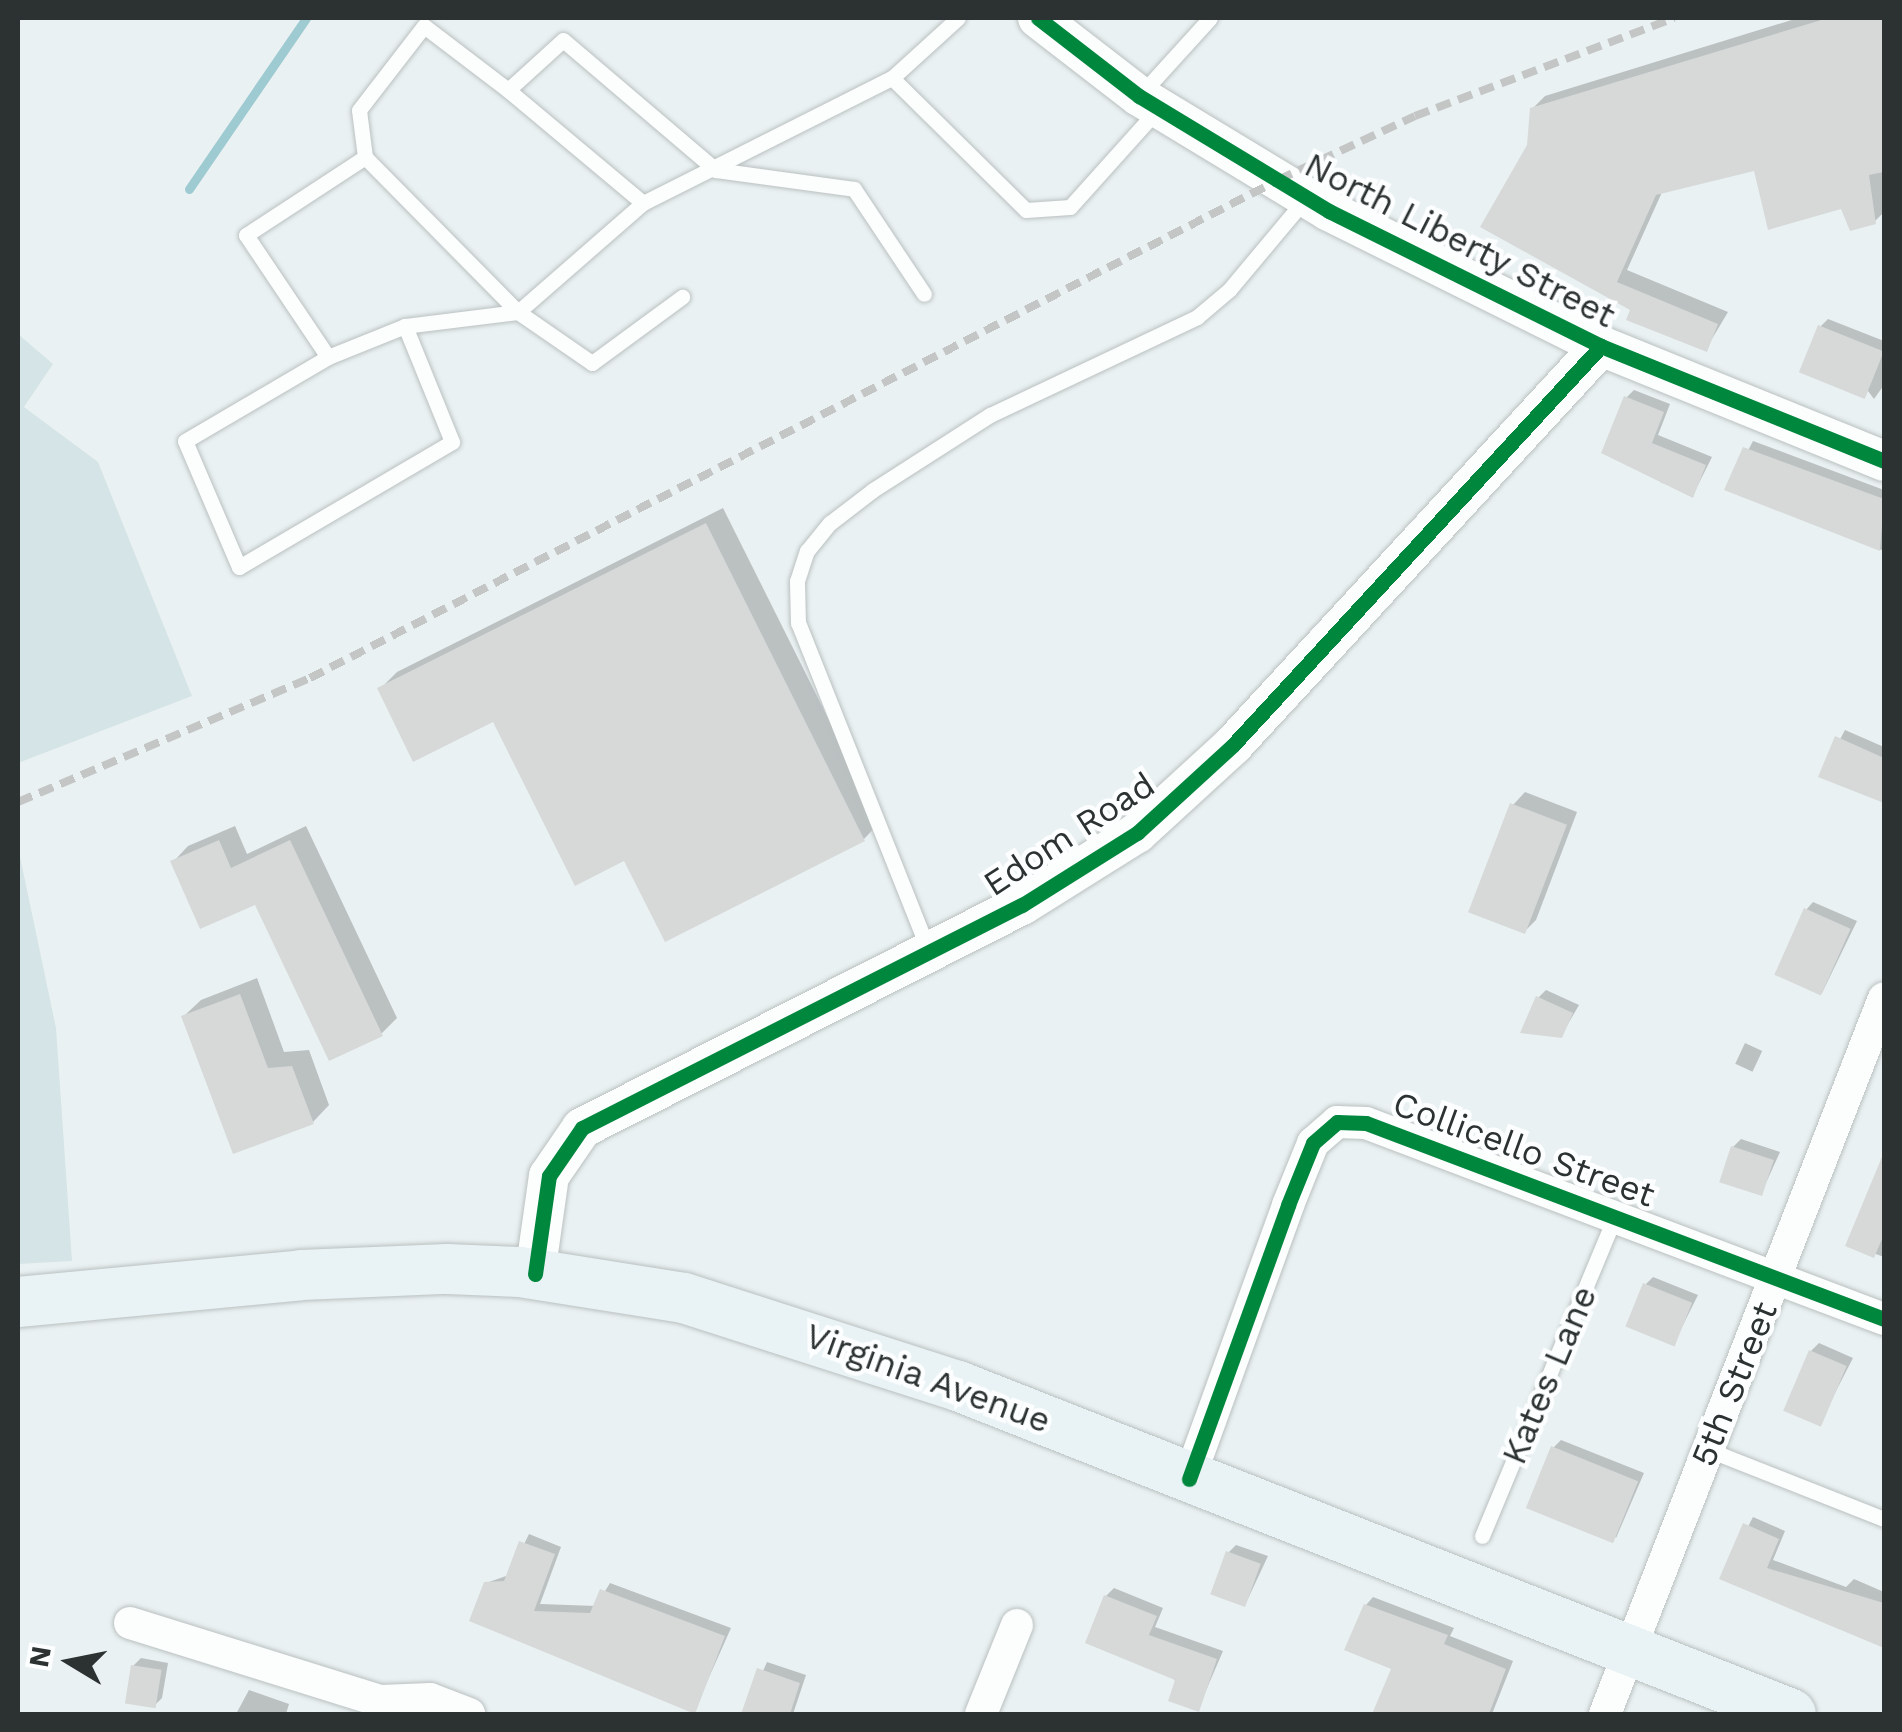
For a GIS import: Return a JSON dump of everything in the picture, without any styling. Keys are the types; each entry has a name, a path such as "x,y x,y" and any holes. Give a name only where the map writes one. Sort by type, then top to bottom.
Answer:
{"main road":[{"name":"Virginia Avenue","path":"18,1302 360,1271 535,1274 684,1298 804,1332 1791,1714"}],"street":[{"name":"North Liberty Street","path":"1038,18 1149,102 1306,198 1602,346 1884,461"},
{"name":"Edom Road","path":"535,1274 549,1176 582,1128 929,953 1076,873 1186,791 1602,346"},
{"name":"5th Street","path":"1605,1714 1884,998"},
{"name":"Collicello Street","path":"1189,1479 1300,1174 1313,1144 1337,1122 1366,1123 1616,1214 1884,1320"},
{"path":"130,1623 372,1708 430,1699 469,1714"},
{"path":"981,1714 1017,1625"}],"lane":[{"path":"405,326 452,442 239,567 185,441 328,356 405,326 518,312 643,203 716,170 892,78 958,18"},
{"path":"892,78 1026,210 1070,206 1210,18"},
{"path":"643,203 508,90 424,26 358,110 365,156 518,312 592,362 682,297"},
{"path":"508,90 563,40 716,170 854,189 924,294"},
{"path":"328,356 246,235 365,156"},
{"path":"929,953 798,622 797,581 807,551 859,501 990,415 1197,318 1306,198"},
{"name":"Kates Lane","path":"1482,1536 1616,1214"},
{"path":"1709,1450 1884,1519"}],"shaded area":[{"path":"18,334 53,364 24,407 98,462 192,696 18,763"},
{"path":"18,847 56,1028 72,1261 18,1264"}],"building":[{"path":"1828,18 1884,18 1884,172 1869,175 1876,224 1850,231 1841,209 1768,230 1754,171 1656,195 1617,282 1718,324 1707,352 1626,320 1630,310 1480,227 1527,145 1530,108"},
{"path":"1818,325 1884,352 1865,399 1799,372"},
{"path":"1624,396 1664,412 1652,443 1706,465 1693,498 1601,453"},
{"path":"1743,447 1884,499 1880,551 1724,490"},
{"path":"706,523 865,841 665,942 624,861 575,886 493,722 413,762 377,688"},
{"path":"1835,736 1884,758 1884,803 1818,777"},
{"path":"1510,803 1567,825 1525,934 1468,912"},
{"path":"219,840 231,868 290,840 383,1036 329,1061 255,905 200,929 170,861"},
{"path":"1804,908 1851,929 1821,995 1774,975"},
{"path":"240,994 268,1068 292,1066 314,1124 233,1154 181,1016"},
{"path":"1536,996 1573,1013 1562,1038 1520,1033"},
{"path":"1731,1146 1774,1160 1762,1196 1719,1182"},
{"path":"1884,1152 1884,1234 1874,1258 1845,1246"},
{"path":"1643,1283 1692,1303 1675,1346 1625,1327"},
{"path":"1809,1350 1847,1366 1821,1427 1783,1411"},
{"path":"1551,1446 1638,1481 1613,1543 1526,1508"},
{"path":"1743,1523 1779,1539 1767,1568 1884,1603 1884,1648 1719,1579"},
{"path":"519,1541 555,1554 534,1611 590,1613 600,1589 725,1636 695,1714 469,1621 484,1582 504,1581"},
{"path":"1226,1551 1261,1564 1245,1607 1210,1594"},
{"path":"1104,1595 1157,1616 1149,1635 1217,1659 1199,1712 1168,1701 1175,1680 1085,1643"},
{"path":"1364,1604 1448,1635 1444,1644 1506,1669 1489,1714 1372,1714 1391,1669 1344,1650"},
{"path":"131,1665 162,1670 156,1708 125,1704"},
{"path":"757,1668 800,1683 790,1714 741,1714"}],"waterway":[{"path":"189,189 306,18"}],"railway":[{"path":"18,802 310,678 1278,180 1415,116 1674,18"}],"cycle path":[{"path":"1038,18 1139,96 1329,211 1601,346 1884,461"},
{"path":"535,1274 549,1176 582,1128 1022,905 1137,833 1233,745 1601,346"},
{"path":"1189,1479 1313,1143 1337,1122 1366,1123 1884,1319"}]}
